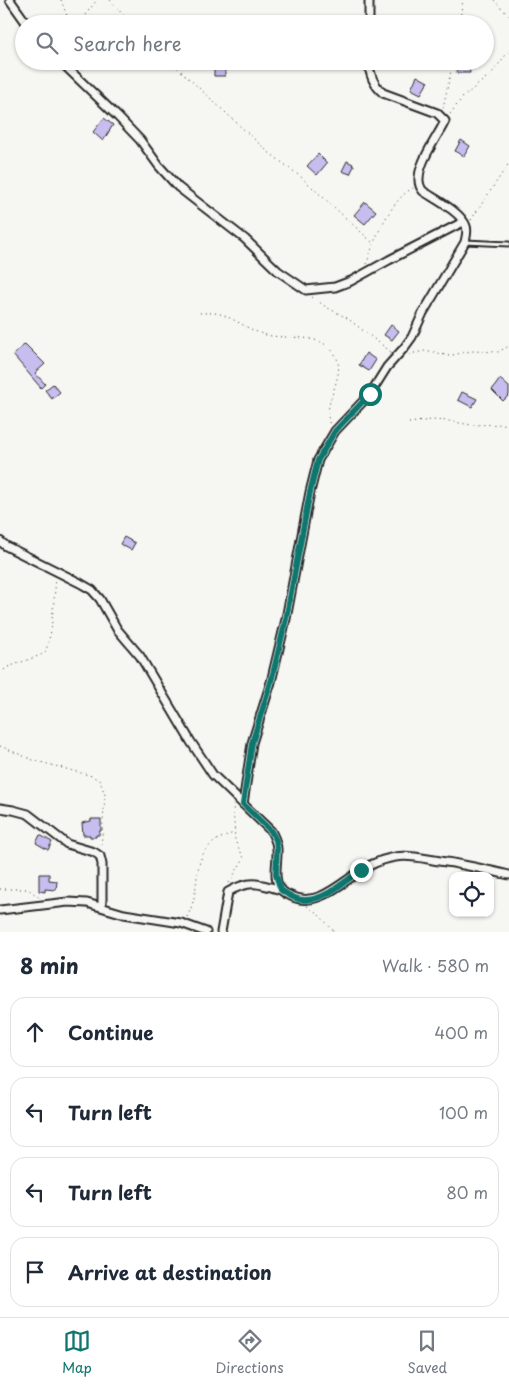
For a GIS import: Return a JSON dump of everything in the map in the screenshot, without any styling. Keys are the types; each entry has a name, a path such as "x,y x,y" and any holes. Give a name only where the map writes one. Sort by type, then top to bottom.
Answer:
{"street":[{"path":"10,0 21,15"},
{"path":"369,0 369,15"},
{"path":"69,70 118,116 178,187 245,239 278,271 306,290 335,287 351,282 365,273 465,224"},
{"path":"243,804 252,743 273,675 318,460 335,431 370,394 387,367 412,337 423,313 465,242 465,224 456,214 419,187 419,172 443,119 437,113 383,93 372,79 370,70"},
{"path":"0,541 6,546 92,590 117,629 140,656 213,775 271,831 276,840 276,875 281,890"},
{"path":"0,808 28,814 67,844 94,852 100,856 102,864 102,906"},
{"path":"221,932 228,892 248,883 281,890 296,898 306,900 318,897 361,870 390,858 405,855 472,866 509,875"},
{"path":"0,910 68,902 86,903 102,906 124,914 181,923 206,932"}],"lane":[{"path":"465,242 509,244"}],"path":[{"path":"62,0 67,15"},
{"path":"85,15 97,0"},
{"path":"110,0 123,15"},
{"path":"460,15 463,0"},
{"path":"494,0 509,16"},
{"path":"443,119 462,98 492,73 509,51"},
{"path":"180,70 267,151 316,190 373,243"},
{"path":"443,119 451,70"},
{"path":"465,224 509,163"},
{"path":"365,273 373,243 397,202 410,190 419,187"},
{"path":"306,290 318,302 347,318 396,356 425,351 448,356 471,351 498,352 509,346"},
{"path":"200,313 223,315 253,330 271,336 320,342 334,352 338,368 328,419 335,431"},
{"path":"409,423 431,420 472,425 509,424"},
{"path":"0,673 8,667 41,655 46,651 51,631 57,571"},
{"path":"0,746 32,760 92,776 100,781 105,795 100,856"},
{"path":"228,892 230,883 244,858 235,841 232,793"},
{"path":"181,923 186,918 192,904 202,854 220,838 234,833"},
{"path":"0,889 28,889 38,895 45,904"},
{"path":"296,898 316,912 335,932"}],"building":[{"path":"214,70 225,70 225,76 214,76"},
{"path":"457,70 470,70 470,73 457,73"},
{"path":"417,76 428,82 421,94 411,89"},
{"path":"104,118 113,125 103,141 93,132"},
{"path":"461,140 470,146 464,156 455,151"},
{"path":"318,154 327,163 317,175 307,166"},
{"path":"347,161 354,166 350,174 342,171"},
{"path":"365,202 376,211 365,224 354,215"},
{"path":"391,325 399,331 392,340 384,335"},
{"path":"25,344 45,364 35,373 45,384 41,388 13,355"},
{"path":"366,353 376,360 369,371 359,365"},
{"path":"500,379 509,387 509,395 503,401 492,390"},
{"path":"53,384 60,392 52,399 45,390"},
{"path":"462,392 477,399 472,407 458,400"},
{"path":"124,537 135,543 131,550 120,544"},
{"path":"91,819 101,819 101,831 99,831 99,835 96,835 96,837 83,835 82,823 91,821"},
{"path":"40,835 52,842 48,850 36,843"},
{"path":"39,874 49,874 49,880 57,881 56,890 45,889 45,892 39,891"}],"route":[{"path":"361,870 318,897 306,900 288,895 281,890 276,875 276,840 271,831 243,804 252,743 271,682 286,619 310,492 318,460 335,431 370,394"}]}
